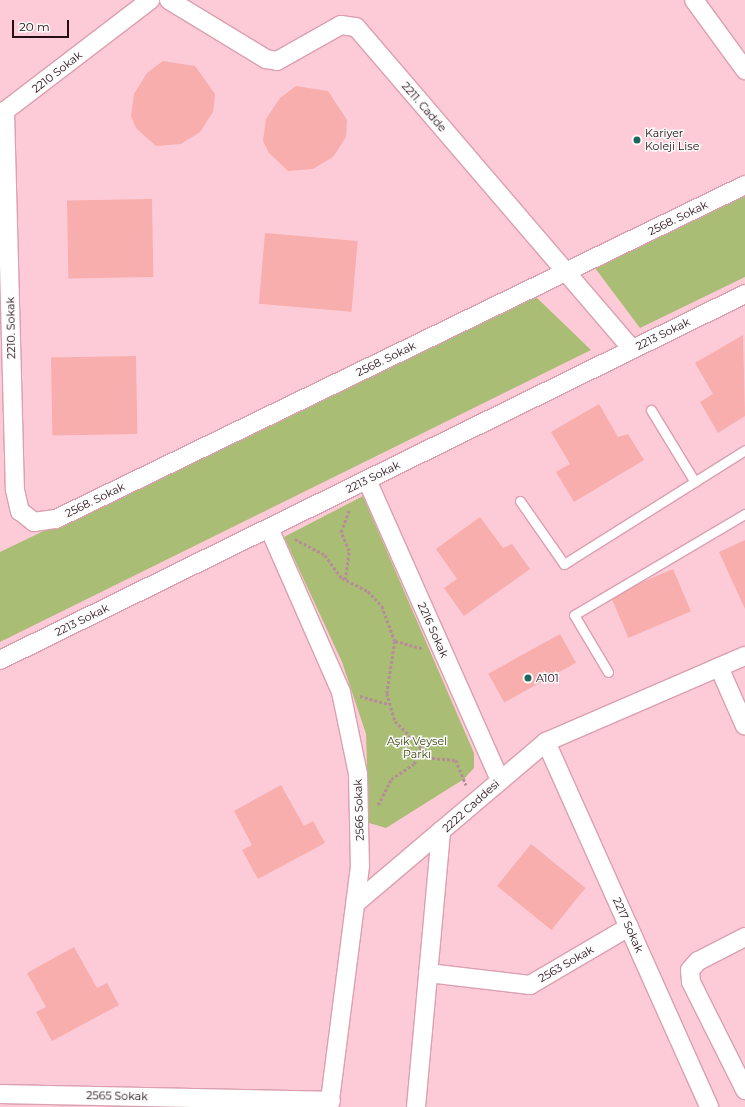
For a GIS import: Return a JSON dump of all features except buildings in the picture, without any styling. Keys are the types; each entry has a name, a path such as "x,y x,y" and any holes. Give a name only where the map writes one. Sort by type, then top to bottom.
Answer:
{"street":[{"name":"2210 Sokak","path":"3,112 150,0"},
{"name":"2211. Cadde","path":"169,0 266,59 277,61 341,25 356,26 632,349"},
{"path":"694,0 745,70"},
{"name":"2210. Sokak","path":"3,112 15,490 20,511 26,518"},
{"name":"2568. Sokak","path":"26,518 46,522 56,519 745,185"},
{"name":"2213 Sokak","path":"0,660 745,294"},
{"name":"2216 Sokak","path":"367,480 500,780"},
{"name":"2566 Sokak","path":"269,528 341,692 353,740 360,817 356,903 330,1104"},
{"name":"2222 Caddesi","path":"416,1107 441,831 546,742 745,656"},
{"path":"719,667 745,726"},
{"name":"2217 Sokak","path":"546,742 709,1107"},
{"path":"356,903 441,831"},
{"name":"2563 Sokak","path":"428,973 530,985 629,927"},
{"path":"745,937 698,961 690,970 691,982 745,1090"},
{"name":"2565 Sokak","path":"0,1094 330,1104"}],"lane":[{"path":"651,410 695,482"},
{"path":"520,501 564,564 745,450"},
{"path":"608,672 574,615 745,514"}],"path":[{"path":"345,580 349,551 343,540 342,524 367,480"},
{"path":"269,528 314,546 325,554 345,580 376,598 387,615 396,641 388,704 395,722 432,758 456,760 471,805"},
{"path":"396,641 423,649 442,649"},
{"path":"341,692 388,704"},
{"path":"360,817 375,810 391,780 414,764 421,747"}],"green space":[{"path":"745,192 745,277 640,328 595,268"},
{"path":"534,295 591,350 0,642 0,552"},
{"name":"Aşık Veysel Parkı","path":"363,496 474,753 474,768 464,779 386,828 369,823 366,734 342,662 284,537"}],"place":[{"name":"Kariyer Koleji Lise","path":"637,140"},
{"name":"A101","path":"528,678"}]}
